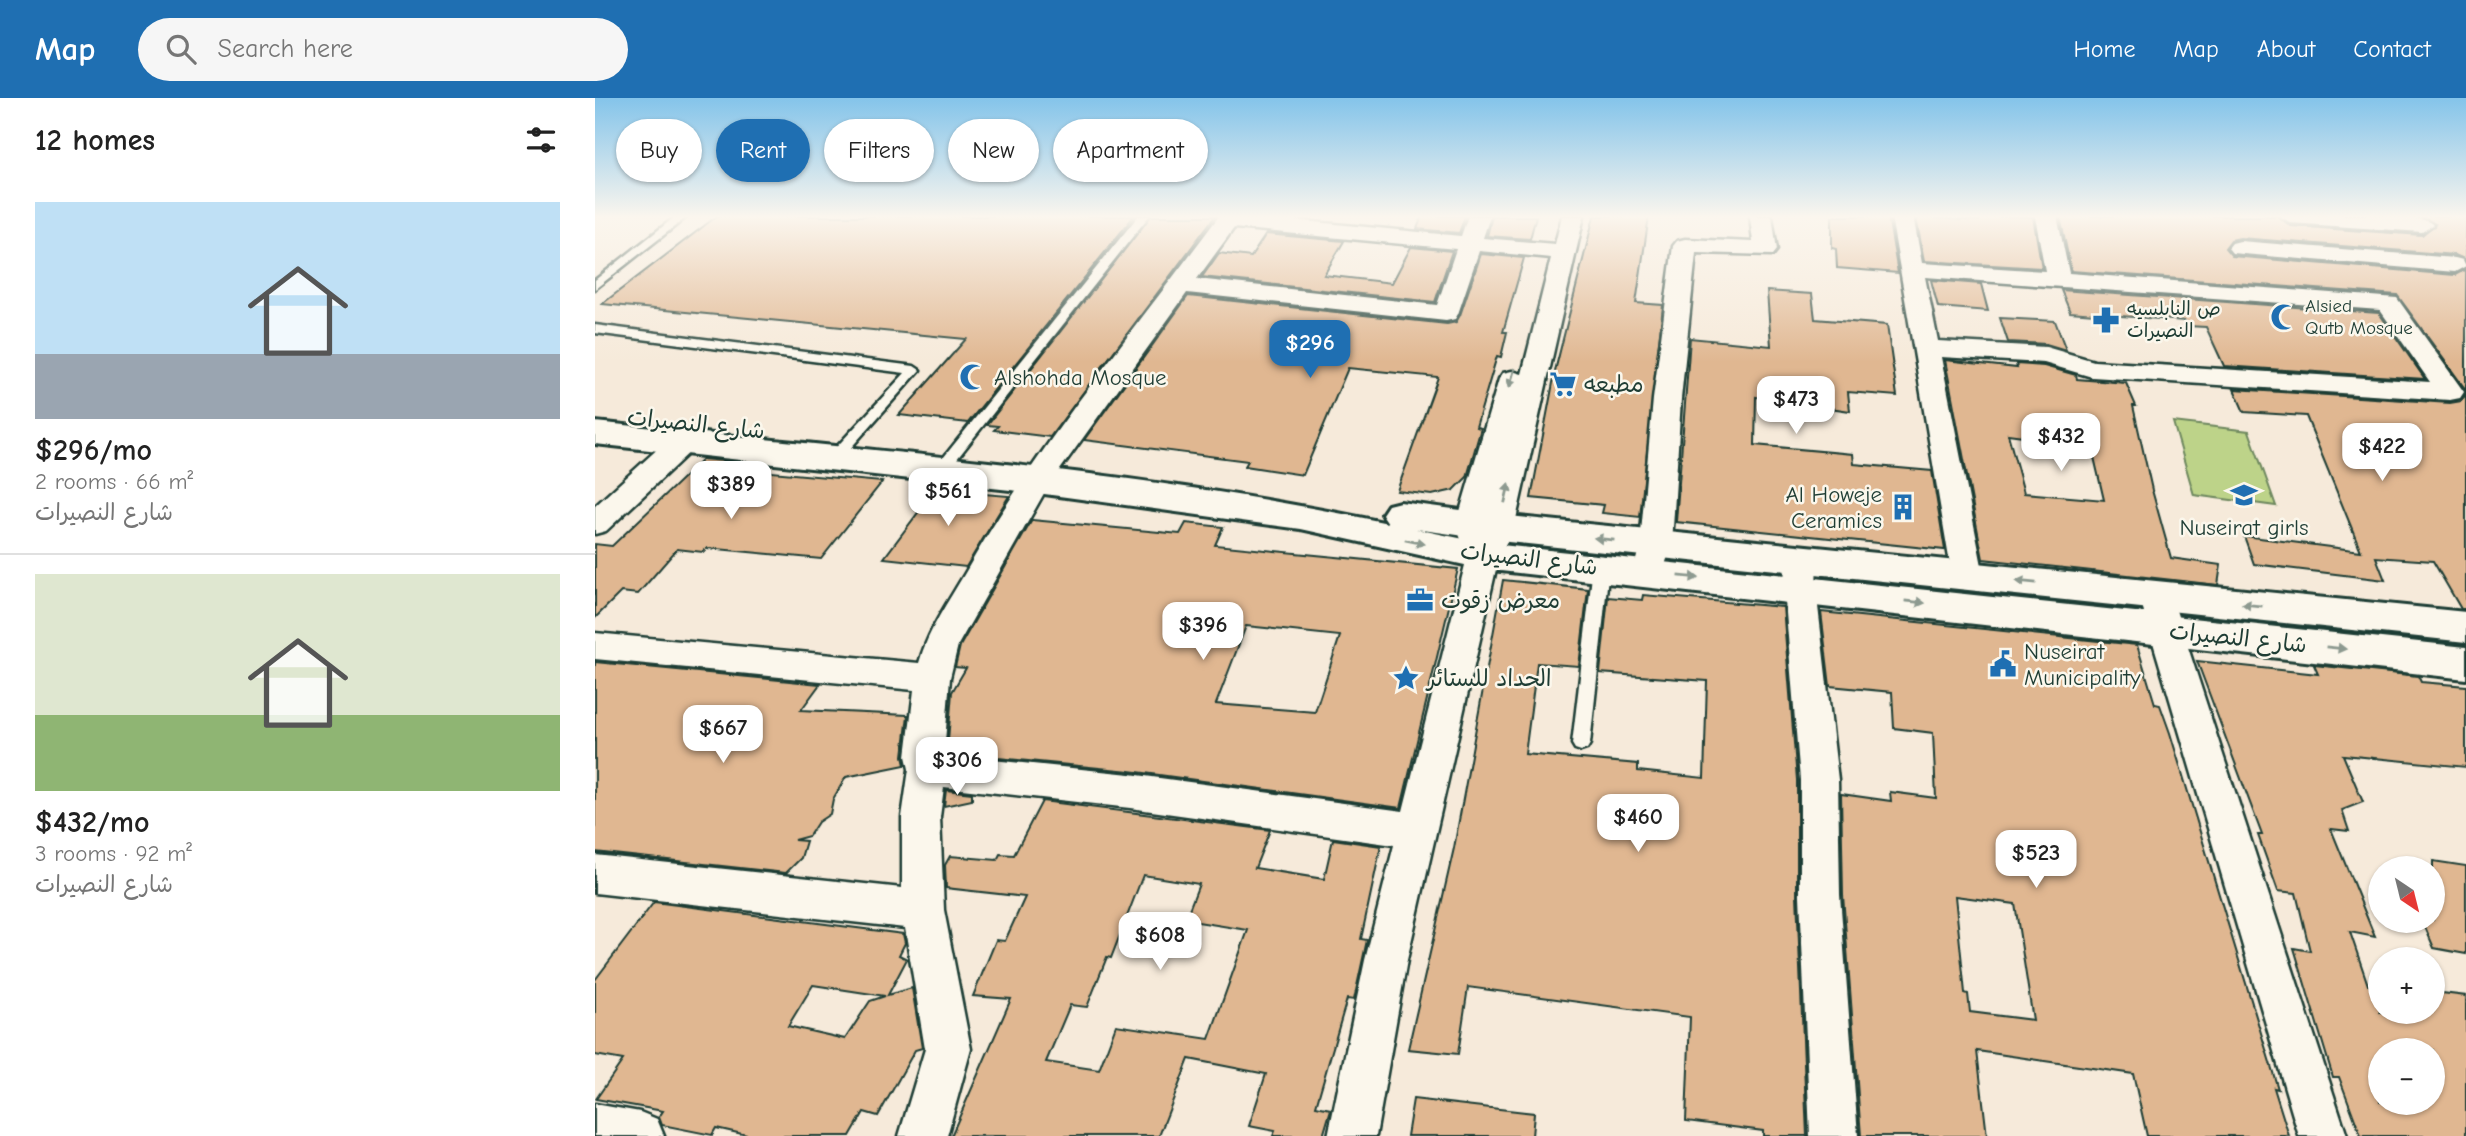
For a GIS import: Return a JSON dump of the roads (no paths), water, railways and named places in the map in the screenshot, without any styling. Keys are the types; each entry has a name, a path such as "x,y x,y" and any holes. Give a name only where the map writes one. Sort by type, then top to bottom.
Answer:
{"main road":[{"name":"شارع النصيرات","path":"595,413 842,449 1042,474 1301,517 1484,536 1652,558 2159,612 2466,627"},
{"name":"شارع النصيرات","path":"595,433 684,442 842,449"},
{"name":"شارع النصيرات","path":"1484,536 1601,567 1652,558"},
{"name":"شارع النصيرات","path":"1800,574 1968,576 2159,612 2466,663"}],"street":[{"path":"923,1136 948,1049 923,910 921,817 928,769 925,756 933,677 941,645 1042,474 1197,264"},
{"path":"1182,285 1446,314 1463,264"},
{"path":"1352,1136 1415,830 1549,264"},
{"path":"1652,558 1683,264"},
{"path":"1909,264 1968,576"},
{"path":"2055,264 2058,278"},
{"path":"2299,264 2319,299"},
{"path":"2394,264 2460,272"},
{"path":"1910,269 2388,303 2450,392 2092,369 2046,355 1924,348"},
{"path":"595,523 684,442"},
{"path":"1800,574 1819,780 1820,895 1834,1136"},
{"path":"2159,612 2323,1136"},
{"path":"595,646 933,677"},
{"path":"928,769 1130,791 1415,830"},
{"path":"595,874 923,910"},
{"path":"595,1128 640,1136"}],"lane":[{"path":"595,286 622,264"},
{"path":"948,462 1105,264"},
{"path":"595,329 914,370 842,449"},
{"path":"1580,744 1601,567"}],"place":[{"name":"Alsied Qutb Mosque","path":"2284,317"},
{"name":"ص النابلسيه النصيرات","path":"2106,320"},
{"name":"Alshohda Mosque","path":"973,377"},
{"name":"مطبعه","path":"1563,384"},
{"name":"Nuseirat girls","path":"2244,495"},
{"name":"Al Howeje Ceramics","path":"1903,507"},
{"name":"معرض زقوت","path":"1420,600"},
{"name":"Nuseirat Municipality","path":"2003,664"},
{"name":"الحداد للستائر","path":"1406,678"}]}
